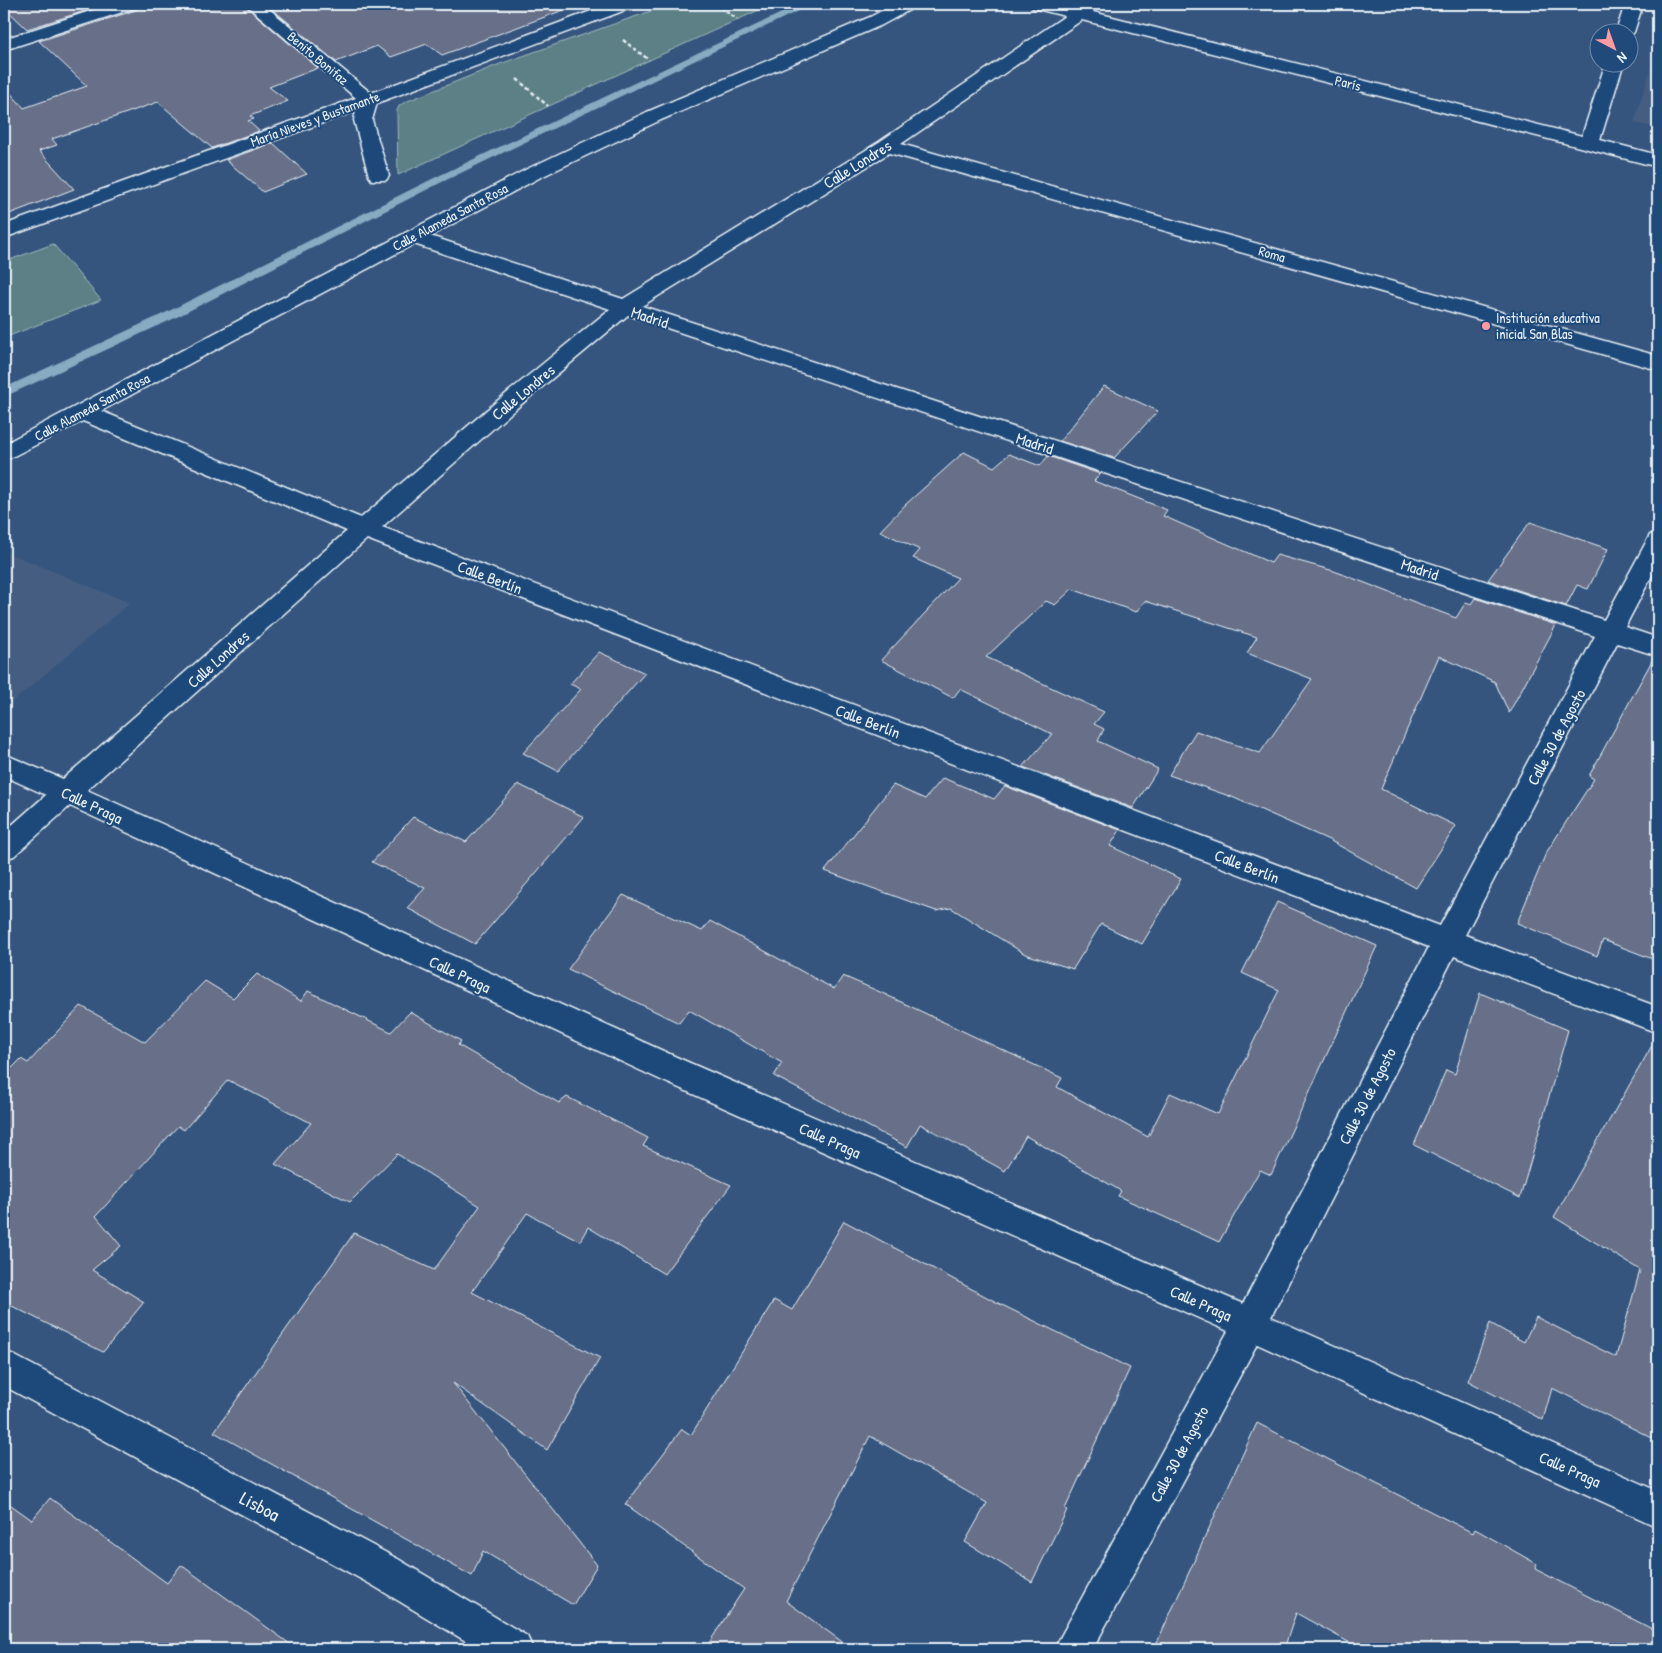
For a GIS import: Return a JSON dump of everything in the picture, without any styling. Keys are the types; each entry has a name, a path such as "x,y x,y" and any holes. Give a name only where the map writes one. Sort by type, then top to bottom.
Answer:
{"street":[{"path":"4,45 129,4"},
{"name":"Benito Bonifaz","path":"253,4 369,100"},
{"name":"María Nieves y Bustamante","path":"4,232 369,100 625,4"},
{"name":"Calle Alameda Santa Rosa","path":"4,453 532,174 654,116 876,21 907,4"},
{"name":"París","path":"1039,4 1658,161"},
{"name":"Calle Londres","path":"4,848 504,407 624,308 886,146 1076,14 1094,4"},
{"path":"1628,22 1634,4"},
{"path":"1589,144 1612,72"},
{"path":"369,100 363,120 378,176"},
{"name":"Roma","path":"886,146 1658,363"},
{"name":"Madrid","path":"412,237 1658,647"},
{"name":"Calle Berlín","path":"82,412 364,529 1658,1020"},
{"name":"Calle 30 de Agosto","path":"1073,1649 1250,1324 1447,941 1658,541"},
{"name":"Calle Praga","path":"4,764 672,1070 1250,1324 1658,1509"},
{"name":"Lisboa","path":"4,1367 385,1572 514,1649"}],"path":[{"path":"715,4 737,19"},
{"path":"620,38 649,60"},
{"path":"513,76 548,106"}],"shaded area":[{"path":"1658,44 1658,128 1634,123"},
{"path":"4,551 130,603 4,709"}],"green space":[{"path":"671,4 772,4 398,175 397,111 399,106 405,102 500,64"},
{"path":"53,244 101,300 4,338 4,262"}],"building":[{"path":"4,4 107,4 27,29 4,7"},
{"path":"140,4 243,4 318,68 269,87 288,101 250,116 254,119 248,121 259,131 212,148 158,102 52,139 57,145 39,151 74,189 4,216 4,86 24,108 87,86 39,41 136,10"},
{"path":"266,4 568,4 569,8 442,55 427,44 391,57 377,46 336,62"},
{"path":"273,143 307,174 263,192 226,160"},
{"path":"1104,386 1158,411 1114,458 1060,441"},
{"path":"964,452 994,467 1009,454 1040,466 1048,456 1100,474 1094,481 1167,510 1163,516 1271,563 1277,555 1334,571 1456,618 1466,602 1471,604 1475,598 1556,625 1509,713 1495,682 1439,656 1381,789 1456,826 1416,888 1329,840 1232,797 1169,775 1196,731 1260,753 1312,679 1247,653 1257,637 1145,601 1136,612 1072,589 1055,605 1046,601 986,657 1104,712 1094,724 1104,729 1098,741 1158,769 1133,808 1023,767 1052,734 960,689 953,698 881,660 958,578 913,558 920,550 880,531 905,505"},
{"path":"1530,522 1608,549 1588,589 1577,585 1566,606 1488,580"},
{"path":"599,652 645,673 558,771 523,753 581,689 570,684"},
{"path":"1654,657 1658,658 1658,961 1603,940 1597,956 1517,923 1546,853 1594,779 1589,776"},
{"path":"943,778 994,799 1005,786 1120,830 1110,846 1181,879 1142,944 1101,924 1073,969 1025,954 951,908 936,911 825,871 893,785 925,799"},
{"path":"518,784 584,817 475,944 407,908 425,888 372,862 413,817 466,842"},
{"path":"623,895 702,931 710,921 834,989 843,976 880,992 1062,1078 1057,1087 1148,1137 1170,1093 1218,1114 1279,990 1242,973 1277,902 1377,946 1271,1175 1260,1170 1219,1242 1118,1196 1121,1191 1026,1136 1005,1171 920,1124 907,1147 774,1076 782,1063 689,1010 679,1023 568,969"},
{"path":"257,974 301,1001 308,991 391,1032 410,1012 461,1041 458,1045 559,1103 567,1097 648,1138 643,1146 731,1185 664,1274 588,1227 580,1241 527,1213 472,1292 600,1358 547,1450 453,1383 597,1565 573,1605 483,1551 472,1576 214,1432 354,1233 434,1270 480,1206 397,1154 350,1202 275,1164 311,1123 228,1080 184,1130 178,1126 96,1216 121,1246 92,1270 144,1302 103,1352 4,1302 4,1076 21,1059 28,1063 81,1006 145,1042 205,981 233,998"},
{"path":"1480,993 1568,1030 1520,1198 1414,1145 1446,1070 1455,1074"},
{"path":"1658,1035 1658,1441 1552,1388 1543,1420 1468,1381 1490,1323 1524,1342 1536,1317 1616,1357 1640,1270 1554,1217"},
{"path":"844,1221 998,1303 1130,1368 1065,1509 1067,1510 1032,1582 965,1542 987,1503 870,1436 786,1601 852,1649 705,1649 744,1589 625,1504 682,1429 691,1435 774,1300 792,1310"},
{"path":"1257,1423 1473,1533 1475,1529 1537,1564 1535,1569 1658,1632 1658,1649 1361,1649 1296,1613 1284,1649 1154,1649"},
{"path":"50,1498 167,1583 181,1565 297,1649 4,1649 4,1500 32,1520"}],"waterway":[{"path":"4,393 169,316 436,181 795,10"}],"place":[{"name":"Institución educativa inicial San Blas","path":"1486,326"}]}
